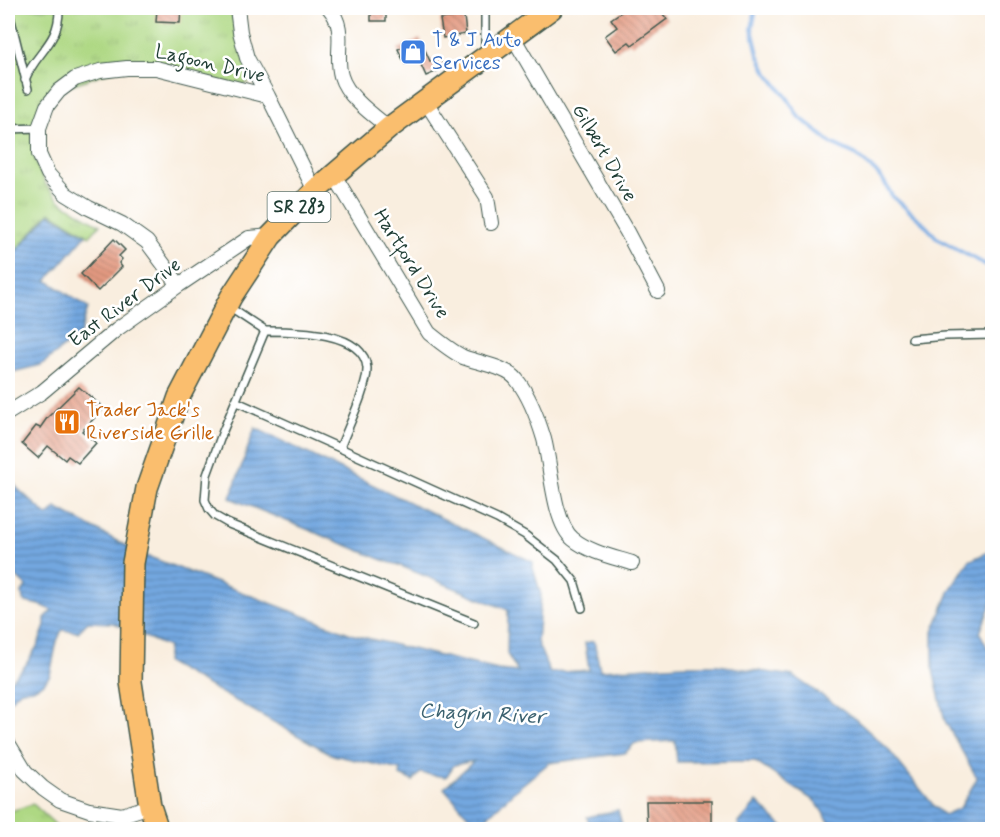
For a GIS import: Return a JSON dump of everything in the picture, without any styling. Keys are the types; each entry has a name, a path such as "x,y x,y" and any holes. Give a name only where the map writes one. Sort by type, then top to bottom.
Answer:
{"main road":[{"name":"SR 283","path":"158,830 150,806 131,682 133,563 147,489 179,397 227,306 271,236 315,191 389,128 552,8"}],"street":[{"path":"237,8 247,58 268,96"},
{"path":"329,8 336,16 340,32 340,75 346,88 369,112 389,128"},
{"name":"Gilbert Drive","path":"513,37 627,232 658,291"},
{"name":"Lagoon Drive","path":"39,128 47,106 59,91 75,79 100,71 156,68 268,96 315,191"},
{"path":"426,102 487,197 491,223"},
{"path":"39,128 39,154 48,174 66,194 122,224 147,242 179,285"},
{"name":"Hartford Drive","path":"333,176 429,333 462,356 516,377 532,407 544,439 558,516 571,538 589,549 632,563"},
{"name":"East River Drive","path":"8,413 42,392 117,329 179,285 249,238 271,236"},
{"path":"8,743 25,771 60,800 89,810 122,815 150,806"}],"lane":[{"path":"8,8 28,89"},
{"path":"25,80 29,70 44,52 57,30 59,8"},
{"path":"484,8 485,58"},
{"path":"8,129 39,128"},
{"path":"227,306 265,332 292,331 324,334 360,352 367,367 365,384 340,448"},
{"path":"265,332 235,401 207,475 205,500 209,509 215,516 229,524 474,623"},
{"path":"912,339 993,335"},
{"path":"235,401 497,519 525,535 557,560 574,581 582,608"}],"green space":[{"path":"8,8 231,8 250,76 249,82 241,86 138,62 53,91 40,106 31,132 35,160 46,185 61,202 100,225 90,236 50,212 8,259"},
{"path":"33,804 60,829 8,829 8,812"}],"water":[{"path":"50,214 86,235 47,280 88,308 80,334 41,365 8,373 8,260"},
{"name":"Chagrin River","path":"255,428 533,562 541,595 537,642 550,673 589,670 585,643 594,641 600,670 717,665 793,676 852,716 887,748 944,815 960,808 977,778 945,721 933,670 933,632 950,590 969,561 992,550 992,601 980,633 992,657 992,829 834,829 816,802 754,761 677,762 675,741 635,743 625,753 549,763 477,826 444,788 474,761 454,765 446,777 420,773 413,781 400,775 401,770 333,755 166,662 168,647 114,623 88,622 78,632 62,630 57,641 50,675 44,683 33,689 21,690 8,702 8,683 25,666 38,645 45,626 45,618 52,611 44,606 23,601 22,593 26,586 8,569 8,477 48,516 56,508 139,553 354,635 498,670 518,672 507,654 508,610 230,498"},
{"path":"757,802 785,829 742,829 738,824"},
{"path":"618,810 623,829 590,829 587,817"}],"building":[{"path":"157,8 181,8 180,23 156,22"},
{"path":"371,8 386,8 386,21 371,21"},
{"path":"627,8 658,8 667,19 632,45 629,42 616,51 605,36 617,27 611,19"},
{"path":"464,16 466,34 443,38 440,19"},
{"path":"420,39 430,61 439,57 445,68 426,76 418,58 405,64 398,49"},
{"path":"114,239 125,250 119,256 122,259 119,263 122,267 98,291 81,274"},
{"name":"Trader Jack's Riverside Grille","path":"79,387 104,408 82,431 96,443 78,463 68,456 65,460 48,446 38,458 22,444 36,426 40,428 47,418"},
{"path":"646,801 712,801 712,830 647,830"}],"waterway":[{"path":"756,8 752,29 758,54 766,71 798,116 831,143 855,154 875,171 892,196 937,238 992,268"}],"place":[{"name":"T & J Auto Services","path":"413,52"},
{"name":"Trader Jack's Riverside Grille","path":"67,422"}]}
